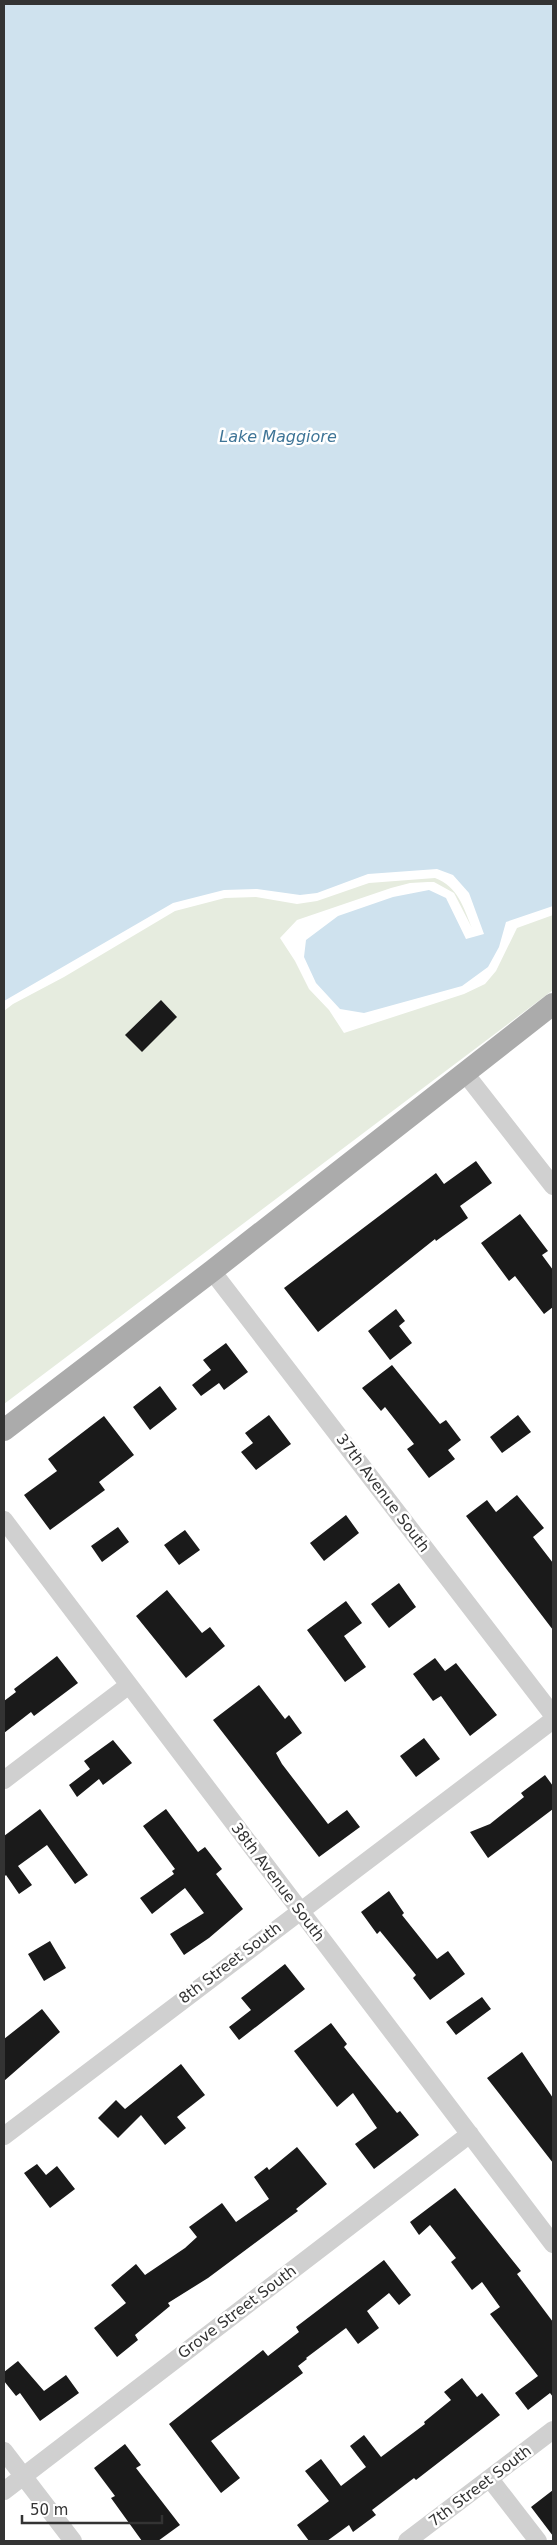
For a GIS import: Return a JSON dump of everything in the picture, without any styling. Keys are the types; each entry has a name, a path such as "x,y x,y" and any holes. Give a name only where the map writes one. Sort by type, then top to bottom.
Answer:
{"main road":[{"path":"4,1430 212,1271 553,1004"}],"street":[{"path":"464,1072 553,1186"},
{"name":"37th Avenue South","path":"212,1271 553,1715"},
{"name":"38th Avenue South","path":"4,1520 553,2244"},
{"path":"4,1780 129,1684"},
{"name":"8th Street South","path":"4,2136 553,1720"},
{"name":"Grove Street South","path":"4,2491 470,2134"},
{"name":"7th Street South","path":"407,2541 553,2430"},
{"path":"4,2451 73,2541"},
{"path":"490,2479 538,2541"}],"shaded area":[{"path":"435,878 449,887 459,898 472,928 454,893 434,882 428,882 410,883 391,888 297,920 280,938 295,961 309,989 329,1010 344,1033 464,994 485,984 496,971 517,928 553,915 553,990 4,1404 4,1011 175,911 225,898 256,897 297,904 317,901 369,883"}],"water":[{"name":"Lake Maggiore","path":"4,4 553,4 553,906 506,922 499,947 488,967 462,986 364,1013 340,1009 316,983 304,957 306,940 338,916 393,897 429,890 446,898 466,939 484,934 469,893 453,875 437,869 368,874 317,893 300,895 257,889 224,890 173,903 4,1001"}],"building":[{"path":"161,1000 177,1017 142,1052 125,1035"},
{"path":"476,1161 492,1183 460,1206 468,1218 436,1241 435,1239 318,1332 284,1288 436,1173 444,1184"},
{"path":"520,1214 548,1251 542,1255 553,1270 553,1307 544,1314 515,1276 509,1281 481,1243"},
{"path":"396,1309 405,1321 399,1326 412,1343 390,1360 368,1331"},
{"path":"226,1343 248,1372 224,1390 219,1383 201,1396 192,1385 211,1370 203,1360"},
{"path":"392,1365 440,1424 446,1420 461,1440 448,1450 455,1459 429,1478 407,1449 414,1444 385,1407 381,1411 362,1388"},
{"path":"160,1386 177,1409 150,1430 133,1407"},
{"path":"269,1415 291,1444 256,1470 241,1452 253,1443 245,1433"},
{"path":"518,1415 531,1432 502,1453 490,1437"},
{"path":"104,1416 134,1455 99,1482 105,1490 50,1530 24,1495 57,1471 48,1459"},
{"path":"517,1495 544,1528 533,1537 553,1563 553,1630 466,1516 487,1500 496,1512"},
{"path":"346,1515 359,1533 324,1561 310,1543"},
{"path":"118,1527 129,1542 102,1562 91,1546"},
{"path":"185,1530 200,1550 179,1565 164,1545"},
{"path":"399,1583 416,1607 389,1628 371,1604"},
{"path":"167,1590 202,1633 210,1627 225,1646 186,1678 136,1616"},
{"path":"346,1601 362,1623 344,1636 366,1667 345,1682 307,1630"},
{"path":"57,1656 78,1683 34,1716 31,1712 4,1733 4,1701 16,1692 14,1689"},
{"path":"435,1658 445,1671 456,1663 497,1715 470,1736 441,1696 433,1701 413,1674"},
{"path":"259,1685 285,1719 289,1715 302,1733 276,1753 282,1764 328,1824 347,1810 360,1827 319,1857 213,1720"},
{"path":"424,1738 440,1759 416,1777 400,1756"},
{"path":"113,1740 132,1763 103,1785 99,1779 77,1797 69,1785 90,1769 84,1761"},
{"path":"545,1775 553,1786 553,1809 488,1858 470,1832 490,1824 524,1797 521,1793"},
{"path":"40,1809 88,1875 75,1884 47,1845 18,1866 32,1885 19,1894 6,1875 4,1877 4,1836"},
{"path":"166,1809 198,1852 205,1847 222,1869 216,1874 243,1909 209,1938 184,1955 170,1934 204,1913 185,1888 152,1914 140,1898 174,1874 172,1871 175,1869 143,1826"},
{"path":"389,1891 404,1913 402,1915 437,1959 448,1951 465,1974 430,2000 413,1978 416,1975 380,1931 377,1934 361,1912"},
{"path":"50,1941 66,1968 44,1981 28,1954"},
{"path":"285,1964 305,1989 239,2040 229,2027 251,2010 241,1998"},
{"path":"482,1997 491,2009 456,2035 446,2022"},
{"path":"42,2009 60,2032 4,2081 4,2039"},
{"path":"331,2023 347,2044 344,2047 397,2113 400,2111 419,2135 374,2169 355,2144 377,2128 353,2093 337,2107 294,2051"},
{"path":"522,2052 553,2098 553,2163 487,2078"},
{"path":"181,2064 205,2095 177,2117 186,2128 165,2145 141,2115 118,2138 98,2118 116,2100 125,2109"},
{"path":"297,2147 327,2184 296,2209 298,2211 208,2278 168,2303 170,2306 135,2335 138,2340 117,2357 94,2328 126,2303 111,2285 136,2264 145,2275 185,2248 197,2237 189,2227 222,2203 236,2222 269,2199 254,2177 267,2167 269,2170"},
{"path":"37,2164 46,2175 57,2166 75,2189 50,2208 24,2173"},
{"path":"455,2188 521,2271 517,2274 553,2322 553,2397 550,2393 528,2410 515,2393 538,2376 490,2314 500,2307 482,2282 472,2290 451,2262 456,2258 430,2225 419,2235 410,2222"},
{"path":"384,2260 411,2295 399,2305 389,2293 367,2311 379,2328 358,2344 346,2328 298,2366 303,2373 211,2441 240,2478 221,2493 169,2424 263,2350 268,2356 299,2332 296,2327"},
{"path":"18,2361 44,2391 66,2375 79,2393 40,2421 20,2393 16,2396 4,2381 4,2372"},
{"path":"462,2378 477,2397 482,2393 500,2415 416,2480 414,2478 372,2510 376,2515 353,2532 349,2525 327,2541 309,2541 297,2525 329,2501 305,2471 321,2459 341,2486 366,2467 350,2446 364,2435 381,2457 425,2424 424,2422 451,2400 444,2392"},
{"path":"125,2444 141,2465 136,2468 180,2525 158,2541 142,2541 111,2498 115,2496 94,2468"},
{"path":"553,2490 553,2536 531,2507"}]}
